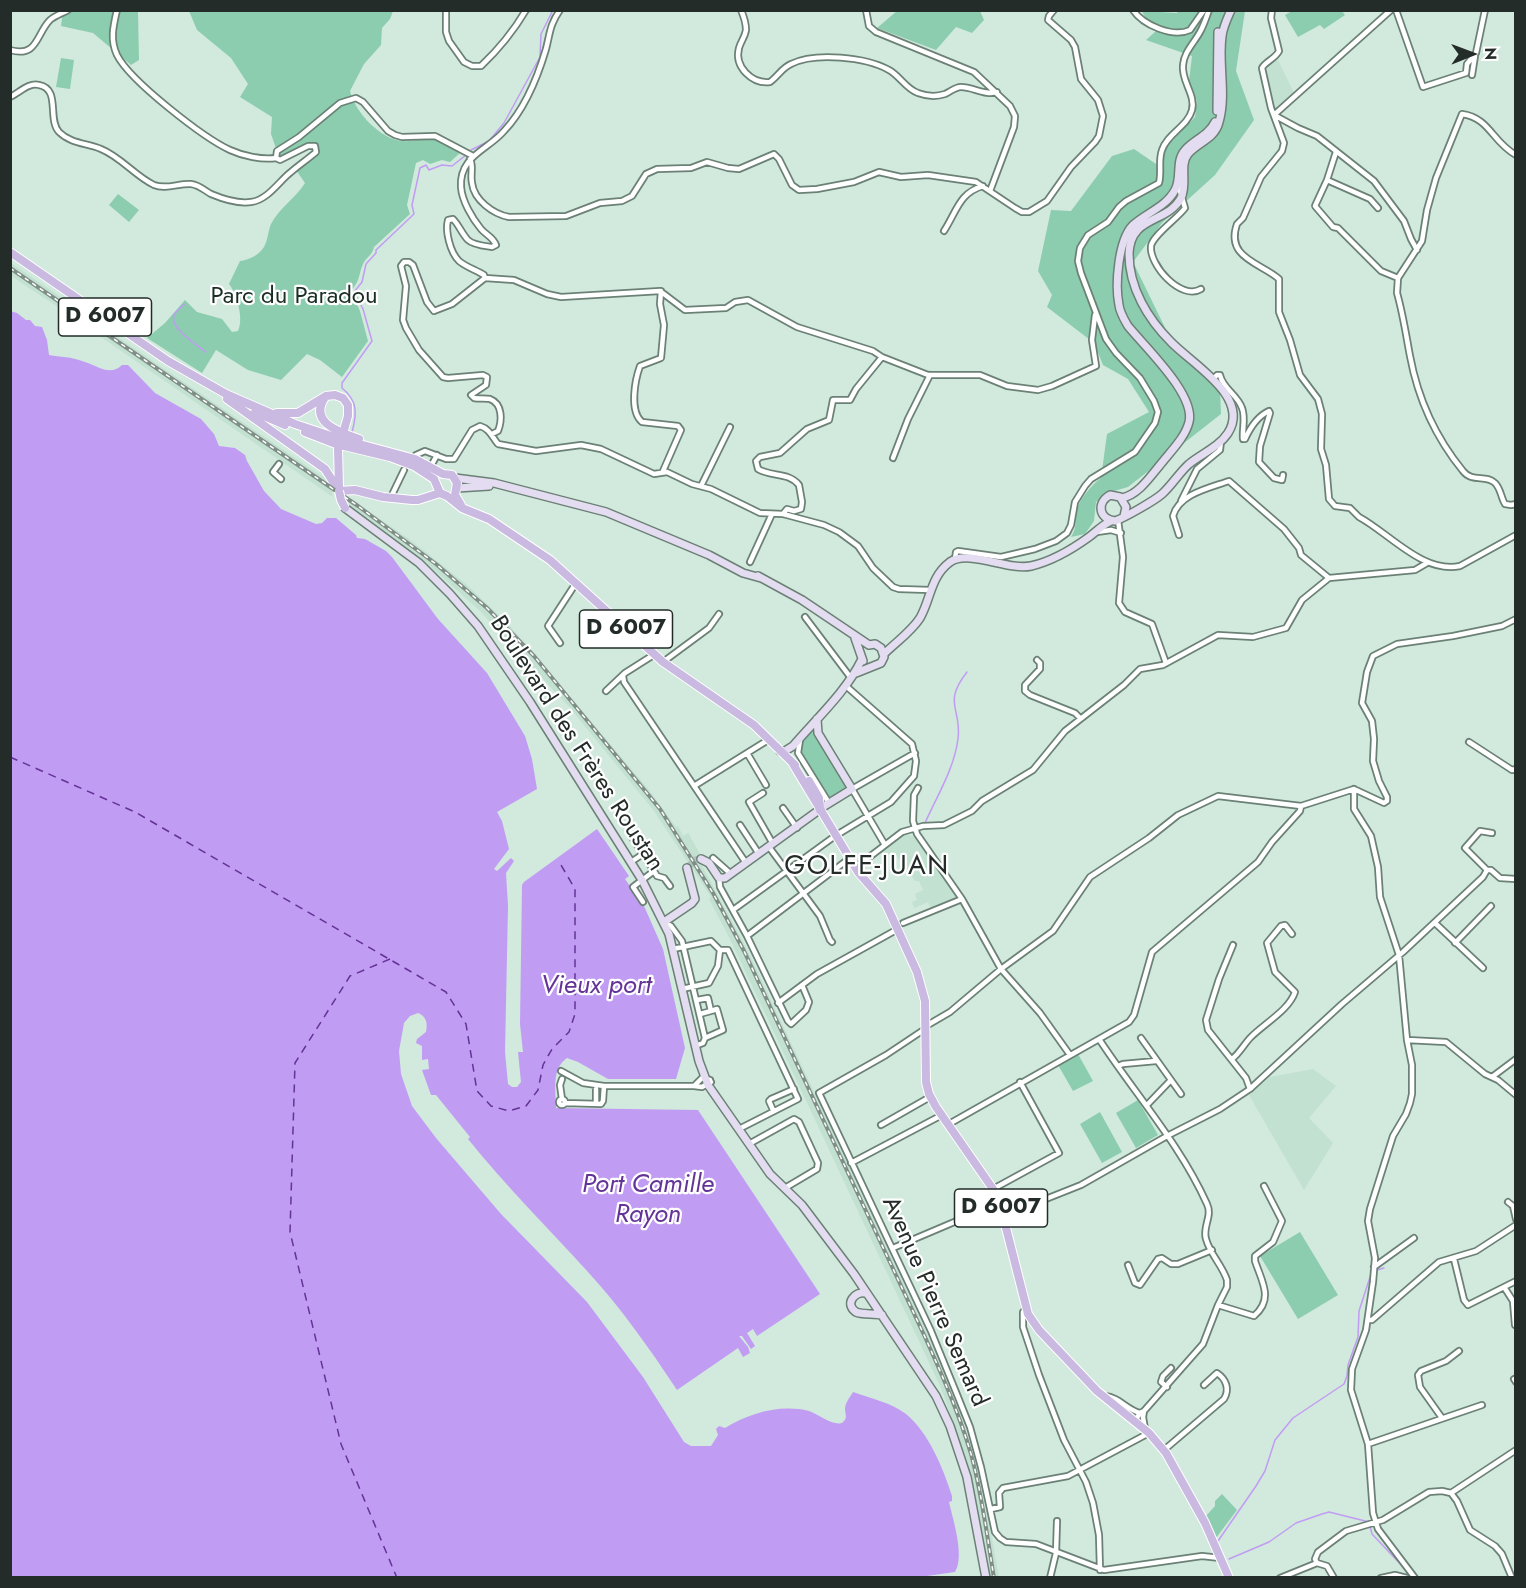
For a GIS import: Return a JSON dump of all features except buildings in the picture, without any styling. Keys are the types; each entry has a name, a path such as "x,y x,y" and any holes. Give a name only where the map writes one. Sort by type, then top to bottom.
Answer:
{"main road":[{"path":"1122,498 1136,491 1149,478 1184,434 1189,424 1190,409 1184,393 1121,315 1117,296 1120,253 1127,232 1165,202 1178,184 1181,156 1185,150 1208,132 1215,121 1217,36 1229,10"},
{"path":"854,676 870,666 880,664 882,651 902,637 919,620 939,573 955,560 974,559 1029,567 1052,560 1074,548 1114,519 1160,496 1184,468 1221,441 1230,429 1233,408 1225,392 1171,342 1152,317 1137,295 1130,266 1131,241 1136,230 1167,211 1182,196 1185,160 1188,154 1213,134 1220,121 1222,36 1229,10"},
{"name":"D 6007","path":"10,254 227,399 273,420 336,444 404,462 430,475 436,482"},
{"name":"D 6007","path":"199,382 295,423 337,438 403,455 431,466 443,474"},
{"path":"326,396 321,403 320,411 328,425 338,431 403,455"},
{"path":"270,412 298,413 326,396 339,396 346,401 349,410 344,430"},
{"path":"227,399 325,469 336,485 345,508"},
{"path":"450,492 436,488 436,482 443,474 449,474 455,478 482,481 606,512 731,565 746,569 802,600 869,645"},
{"path":"450,492 455,478"},
{"path":"336,485 349,490 391,498 418,500 482,485 504,487"},
{"name":"D 6007","path":"450,492 470,511 489,519 537,551 663,662 754,725 803,772 819,798 820,810 855,868 886,903 901,926 923,986 926,1082 930,1097 993,1189 1003,1216 1026,1309 1039,1330 1104,1397 1147,1432 1164,1450 1187,1488 1222,1558 1229,1578"},
{"path":"1110,495 1122,498 1126,507 1114,519 1100,509 1102,500 1110,495"},
{"name":"Boulevard des Frères Roustan","path":"345,508 419,563 466,611 530,702 631,862 664,922 673,948 685,1010 706,1082"},
{"path":"853,634 862,657 870,666"},
{"path":"780,751 785,752 793,746 846,686 854,676 864,649 875,644 882,651"},
{"path":"701,859 726,876 852,789 818,733 817,719"},
{"path":"791,762 793,746"},
{"path":"664,922 695,899 687,868"},
{"name":"Boulevard des Frères Roustan","path":"696,1048 706,1082 770,1174 802,1205 860,1283 862,1292"},
{"path":"883,1315 857,1312 852,1305 854,1296 862,1292 871,1296 873,1303 883,1315 934,1393 951,1426 967,1476 986,1578"},
{"path":"866,1313 871,1309 873,1303"}],"street":[{"path":"10,50 27,51 34,46 51,19 68,10"},
{"path":"10,97 30,85 40,85 49,90 52,98 54,124 59,132 75,142 99,148 111,154 155,185 164,187 189,184 229,200 252,202 266,195 291,171 316,152 315,147 308,146 280,160 254,157 232,151 201,132 166,105 118,57 112,34 117,10"},
{"path":"446,10 446,32 449,41 464,62 472,66 482,66 498,50 526,10"},
{"path":"485,278 484,275 454,255 446,226 447,220 453,219 468,240 474,244 492,248 496,244 494,238 480,228 464,198 462,178 466,164 504,132 524,103 546,50 552,21 560,10"},
{"path":"741,10 746,27 739,47 738,59 743,71 759,82 770,81 785,67 801,60 842,57 856,58 889,70 909,89 918,93 936,96 958,87 973,88 993,94 997,92"},
{"path":"866,10 869,26 876,32 974,72 1010,106 1015,116 1014,127 990,191"},
{"path":"472,158 471,180 478,196 490,210 509,217 566,216 600,203 622,201 632,196 646,174 657,169 692,168 707,162 740,169 774,154 779,159 792,185 799,190 854,182 879,172 901,177 928,175 970,180 1022,212 1029,212 1047,201 1071,167 1090,148 1099,136 1103,116 1101,106 1081,79 1075,47 1071,40 1048,20 1054,10"},
{"path":"1133,10 1143,22 1180,33 1190,30 1204,10"},
{"path":"955,560 958,551 1001,557 1035,549 1056,541 1067,533 1076,502 1085,486 1091,479 1135,452 1155,423 1158,412 1154,401 1140,378 1106,339 1078,261 1080,248 1088,235 1108,222 1119,207 1159,183 1162,150 1169,138 1192,112 1192,97 1184,81 1182,67 1185,55 1202,30 1209,10"},
{"path":"1272,10 1271,18 1279,51 1262,68 1284,143 1282,151 1261,177 1244,218 1237,224 1234,240 1244,257 1279,279 1279,312 1300,375 1318,399 1322,414 1321,448 1326,465 1329,499 1335,506 1350,508 1359,517 1427,563 1450,568 1460,566 1515,535"},
{"path":"1274,115 1393,10 1423,87 1466,73 1467,64 1476,53"},
{"path":"1472,75 1485,10"},
{"path":"276,158 277,151 299,137 340,103 356,98 363,102 388,131 395,135 435,136 472,158"},
{"path":"1515,155 1504,148 1484,123 1470,115 1462,114 1436,177 1422,241 1398,278 1397,293 1405,323 1410,357 1429,420 1465,474 1470,478 1486,478 1495,482 1505,504 1515,504"},
{"path":"1274,115 1317,136 1374,181 1404,221 1417,250"},
{"path":"1336,152 1315,206 1333,227 1338,228 1381,271 1398,278"},
{"path":"1327,180 1370,200 1378,208"},
{"path":"1178,184 1185,208 1153,241 1152,251 1170,282 1182,290 1195,291 1201,288"},
{"path":"944,231 965,195 983,186"},
{"path":"492,434 498,431 502,421 497,405 490,399 474,398 471,395 486,385 487,376 443,377 411,336 404,320 407,296 401,266 404,262 413,265 427,302 434,310 452,304 485,278 514,280 547,294 561,297 625,294 645,290 661,291 685,310 726,308 735,302 748,300 797,327 842,343 862,347 930,375 980,375 1006,386 1044,389 1096,366 1092,340 1095,313"},
{"path":"661,291 660,304 664,325 661,358 640,366 636,379 635,401 636,414 642,422 678,426 681,430 663,471"},
{"path":"783,513 787,509 794,511 801,509 799,485 788,477 763,472 758,469 756,461 760,457 780,453 807,429 829,420 833,400 850,400 882,357"},
{"path":"893,458 908,419 930,375"},
{"path":"1212,380 1220,375 1221,382 1234,393 1239,401 1243,413 1243,439 1262,415 1269,411 1258,462 1274,478 1282,480 1283,475"},
{"path":"416,455 425,451 446,459 455,458 476,427 486,428 498,444 511,447 536,451 558,447 588,446 615,455 654,474 663,471 711,489 760,513 783,513 824,525 839,532 858,546 873,568 893,587 930,590"},
{"path":"701,486 730,427"},
{"path":"1179,535 1173,516 1174,510 1197,469 1220,450 1221,441"},
{"path":"431,466 437,455"},
{"path":"279,464 273,472 281,479"},
{"path":"391,498 404,470"},
{"path":"1181,501 1229,481 1284,529 1299,548 1301,555 1329,578"},
{"path":"750,562 772,514"},
{"path":"1114,519 1121,533 1124,557 1119,603 1125,612 1152,624 1166,663"},
{"path":"1097,530 1121,533"},
{"path":"855,868 902,832 915,828 944,825 972,811 982,801 1033,770 1065,731 1124,685 1140,669 1166,663 1218,635 1253,638 1286,628 1302,600 1329,578 1415,570 1427,563"},
{"path":"560,644 548,626 576,583"},
{"path":"663,662 709,628 719,614"},
{"path":"805,617 854,676"},
{"path":"926,1028 950,1012 1001,969 1053,931 1090,877 1142,844 1178,815 1218,796 1301,806 1354,789 1384,802 1387,801 1373,761 1372,721 1362,703 1367,672 1373,656 1397,644 1502,626 1515,619"},
{"path":"606,691 625,673 655,654"},
{"path":"1037,660 1040,663 1040,669 1025,685 1025,691 1075,713 1080,718"},
{"path":"623,676 624,682 746,863"},
{"path":"733,910 835,836 891,802 914,776 915,753 912,744 846,686"},
{"path":"818,733 804,733 798,753 829,803"},
{"path":"694,786 768,740"},
{"path":"1469,742 1512,770 1515,769"},
{"path":"747,753 766,785"},
{"path":"885,845 852,789 915,753"},
{"path":"918,788 914,795 913,821 917,834 962,899 1001,969 1040,1013 1070,1055"},
{"path":"1354,789 1354,809 1371,836 1378,867 1380,897 1399,955 1407,1040 1412,1065 1412,1094 1406,1114 1393,1136 1370,1209 1368,1221 1375,1258 1374,1267 1368,1320 1354,1361 1351,1378 1353,1399 1368,1444 1373,1513 1371,1524"},
{"path":"763,793 749,802 771,845 820,916 832,942"},
{"path":"949,1124 1129,1022 1134,1015 1152,952 1258,862 1272,842 1300,811 1301,806"},
{"path":"783,807 796,828"},
{"path":"740,825 759,854"},
{"path":"1492,833 1480,831 1465,848 1487,870 1491,870 1500,878 1515,879"},
{"path":"632,837 657,876 664,878 670,886"},
{"path":"631,862 643,854"},
{"path":"747,936 850,858"},
{"path":"1003,1216 1081,1185 1220,1109 1250,1089 1342,1004 1435,923 1483,877 1487,870"},
{"path":"643,902 633,887 654,871"},
{"path":"726,876 720,887 747,936 778,1003 791,1024 806,1010 809,1002 802,986"},
{"path":"778,1003 817,974 901,926 962,899"},
{"path":"1455,943 1491,906"},
{"path":"664,922 679,935 689,966 705,1038 703,1043 696,1048"},
{"path":"1435,923 1483,968"},
{"path":"1232,1059 1248,1040 1295,995 1291,987 1275,972 1267,943 1281,926 1285,925 1292,934"},
{"path":"673,948 711,940 720,950 728,950 798,1099 739,1129"},
{"path":"1233,945 1206,1020 1208,1030 1246,1078 1250,1089"},
{"path":"682,989 709,983 718,966 720,950"},
{"path":"678,969 689,966"},
{"path":"685,1010 708,998 711,1011"},
{"path":"700,1014 717,1009 723,1030 705,1038"},
{"name":"Avenue Pierre Semard","path":"926,1028 886,1055 819,1093 931,1331 970,1427 995,1532 1006,1542 1036,1544 1056,1553"},
{"path":"1141,1038 1181,1094"},
{"path":"1099,1039 1147,1105 1194,1178 1209,1207 1206,1240 1227,1280 1224,1295 1203,1344 1134,1422"},
{"path":"1407,1040 1446,1042 1485,1074 1506,1085 1515,1095"},
{"path":"1492,1077 1515,1059"},
{"path":"1118,1066 1156,1061"},
{"path":"561,1071 583,1083 604,1086 694,1086 706,1082"},
{"path":"562,1079 560,1085 564,1101 603,1103 604,1086"},
{"path":"1147,1105 1170,1081"},
{"path":"993,1189 1059,1153 1020,1082"},
{"path":"596,1089 596,1104"},
{"path":"773,1110 769,1101 771,1099 794,1089"},
{"path":"881,1125 930,1097"},
{"path":"851,1162 942,1115"},
{"path":"749,1144 794,1119 799,1122 818,1163 817,1169 785,1188"},
{"path":"1218,1305 1250,1316 1257,1314 1267,1297 1255,1256 1273,1242 1282,1221 1264,1186"},
{"path":"1508,1202 1513,1206 1515,1219"},
{"path":"893,1248 999,1203"},
{"path":"1368,1320 1372,1320 1439,1262 1447,1258 1454,1259 1483,1247 1497,1235 1501,1236 1515,1225"},
{"path":"1374,1267 1414,1238"},
{"path":"1128,1265 1135,1283 1140,1285 1158,1259 1162,1258 1171,1264 1178,1264 1212,1250"},
{"path":"1454,1259 1464,1300 1468,1305 1515,1281"},
{"path":"1504,1287 1513,1301 1515,1325"},
{"path":"1026,1309 1023,1312 1023,1327 1039,1375 1064,1440 1086,1482 1097,1521 1100,1570"},
{"path":"1442,1418 1420,1387 1418,1375 1421,1371 1446,1361 1459,1351"},
{"path":"1167,1387 1161,1382 1163,1376 1171,1368"},
{"path":"1164,1450 1227,1395 1223,1377 1217,1372 1204,1385"},
{"path":"1104,1397 1113,1397 1133,1411 1142,1414"},
{"path":"1368,1444 1482,1405"},
{"path":"991,1509 1000,1507 999,1493 1003,1488 1068,1476 1147,1432 1142,1414"},
{"path":"1317,1563 1316,1556 1329,1542 1346,1531 1371,1524 1429,1492 1451,1493 1515,1450"},
{"path":"1451,1493 1470,1530 1495,1546 1502,1554 1512,1578"},
{"path":"1050,1578 1056,1553 1057,1521"},
{"path":"1371,1524 1410,1569 1414,1578"},
{"path":"1056,1553 1100,1570 1206,1556 1222,1558"},
{"path":"1280,1578 1317,1563 1327,1566 1334,1578"},
{"path":"1381,1578 1395,1575 1407,1578"}],"shaded area":[{"path":"1278,60 1294,93 1274,110 1264,67"},
{"path":"11,263 71,304 67,313 11,276"},
{"path":"78,310 326,479 330,484 333,497 72,317"},
{"path":"344,494 413,542 467,585 510,626 649,790 676,827 678,826 683,836 688,833 699,852 700,862 747,949 943,1367 980,1474 999,1577 988,1577 970,1478 963,1450 941,1388 730,939 709,899 711,897 654,811 570,708 480,611 432,568 343,501"},
{"path":"905,834 914,837 930,858 929,865 933,869 937,867 957,898 931,909 928,902 914,908 912,902 917,900 915,894 923,890 919,881 915,881 894,853 891,852 886,856 883,851"},
{"path":"1313,1069 1336,1086 1309,1118 1333,1143 1304,1190 1249,1095 1270,1077"}],"green space":[{"path":"1178,10 1245,11 1236,71 1254,120 1215,175 1162,223 1133,262 1170,338 1220,390 1221,414 1128,487 1107,493 1096,502 1094,521 1085,534 1071,537 1075,529 1079,505 1087,492 1101,478 1107,434 1149,412 1128,379 1103,365 1094,343 1047,307 1052,295 1038,271 1051,210 1071,211 1112,156 1134,149 1156,164 1170,143 1195,117 1197,101 1189,81 1192,56 1146,40 1156,31 1142,11 1177,13"},
{"path":"63,11 138,11 139,60 131,65 93,33 61,26"},
{"name":"Parc du Paradou","path":"189,11 393,11 390,19 382,28 381,45 364,64 350,91 353,99 363,116 385,135 402,141 435,140 461,152 450,162 442,160 430,164 423,160 416,163 407,205 410,214 374,247 363,264 358,280 351,291 360,311 368,341 342,377 320,360 307,354 281,380 248,370 216,350 202,373 147,338 165,323 185,300 197,312 222,319 232,332 238,331 239,307 229,284 240,261 254,257 262,250 271,224 305,183 296,170 319,152 317,144 308,143 282,156 278,154 271,134 272,117 240,97 248,84 231,58 197,30"},
{"path":"897,11 980,11 984,20 972,33 956,27 936,50 877,28"},
{"path":"1292,11 1342,11 1345,15 1324,29 1320,25 1298,37 1285,15"},
{"path":"61,58 74,60 70,89 56,87"},
{"path":"118,194 139,210 129,222 109,205"},
{"path":"810,732 814,732 847,788 829,800 800,751 801,742"},
{"path":"1078,1054 1093,1081 1073,1091 1058,1065"},
{"path":"1138,1100 1158,1135 1136,1148 1116,1113"},
{"path":"1100,1112 1122,1152 1102,1163 1080,1124"},
{"path":"1300,1232 1338,1295 1298,1319 1260,1256"},
{"path":"1222,1494 1237,1510 1216,1538 1206,1516"}],"water":[{"path":"10,311 30,320 35,326 42,327 49,355 78,360 108,370 128,365 155,393 201,419 214,434 219,446 235,448 245,455 264,491 281,509 316,524 322,523 327,518 336,518 357,538 365,539 386,551 438,619 487,673 525,736 537,789 497,812 502,821 509,849 494,869 497,871 511,858 514,861 506,873 508,906 505,1052 508,1084 517,1087 521,1082 518,1052 523,1052 520,1024 522,885 597,829 629,876 625,879 644,906 663,949 685,1048 676,1079 608,1079 567,1058 556,1074 556,1108 698,1110 820,1294 757,1336 753,1329 747,1333 755,1346 751,1349 742,1336 739,1336 750,1353 743,1357 738,1348 677,1390 646,1344 612,1300 482,1156 468,1139 470,1137 436,1095 431,1095 422,1070 429,1069 428,1059 422,1060 422,1046 416,1043 417,1039 426,1032 425,1018 418,1013 410,1016 404,1023 399,1051 401,1074 412,1106 436,1138 501,1214 587,1302 643,1377 684,1442 691,1446 711,1446 718,1435 716,1429 719,1426 725,1428 755,1414 776,1409 809,1411 832,1422 840,1423 845,1419 846,1405 853,1392 888,1404 906,1414 928,1441 940,1463 952,1496 952,1501 949,1502 959,1548 958,1565 955,1572 927,1576 927,1578 11,1577"}],"waterway":[{"path":"471,150 489,141 504,123 540,57 541,34 553,10"},
{"path":"352,432 355,419 354,403 342,388 342,383 372,341 363,309 354,292 362,282 366,264 376,250 414,214 412,205 420,168 426,165 429,170 442,165 452,166 466,155"},
{"path":"185,304 174,315 176,325 185,336 206,352"},
{"path":"925,823 949,772 956,750 959,729 954,699 967,672"},
{"path":"1377,1270 1384,1268"},
{"path":"1218,1541 1265,1471 1275,1440 1293,1418 1344,1384 1358,1337 1359,1311 1372,1271"},
{"path":"1229,1559 1269,1542 1296,1523 1329,1512 1369,1522"},
{"path":"1370,1526 1372,1534 1407,1571"}],"ferry route":[{"path":"10,757 135,812 446,992 466,1024 477,1091 491,1106 509,1111 526,1106 538,1090 543,1065 552,1049 569,1032 575,1014 575,889 561,865"},
{"path":"390,959 350,976 295,1063 290,1232 341,1444 397,1578"}],"tunnel":[{"path":"687,868 695,860 701,859"}],"railway":[{"path":"10,268 358,506 436,564 487,608 534,656 660,809 713,893 744,951 938,1366 956,1409 975,1469 994,1578"}],"district":[{"name":"GOLFE-JUAN","path":"867,867"}],"water label":[{"name":"Vieux port","path":"596,987"},
{"name":"Port Camille Rayon","path":"648,1201"}]}
